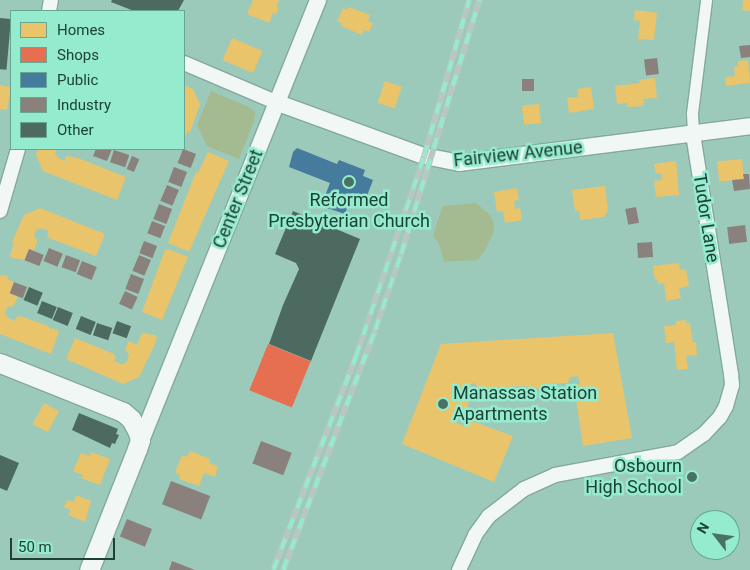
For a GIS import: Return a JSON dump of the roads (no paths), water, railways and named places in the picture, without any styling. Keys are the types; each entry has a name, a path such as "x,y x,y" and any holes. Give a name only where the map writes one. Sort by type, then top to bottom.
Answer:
{"highway":[{"path":"1,365 122,412 131,419 138,432 140,440 138,449"},
{"name":"Center Street","path":"89,570 138,449"}],"main road":[{"name":"Center Street","path":"138,449 318,0"},
{"name":"Fairview Avenue","path":"278,103 424,156 459,163 750,126"},
{"path":"122,412 144,408 159,397"}],"street":[{"name":"Tudor Lane","path":"459,570 475,535 489,516 524,489 555,475 678,452 696,441 709,429 726,406 732,386 693,133 692,113 706,0"},
{"name":"Fairview Avenue","path":"185,63 278,103"},
{"path":"0,211 18,150"}],"railway":[{"path":"273,570 356,356 424,156 469,0"},
{"path":"283,570 375,330 401,254 479,0"}],"place":[{"name":"Reformed Presbyterian Church","path":"349,182"},
{"name":"Manassas Station Apartments","path":"443,404"},
{"name":"Osbourn High School","path":"692,477"}]}
